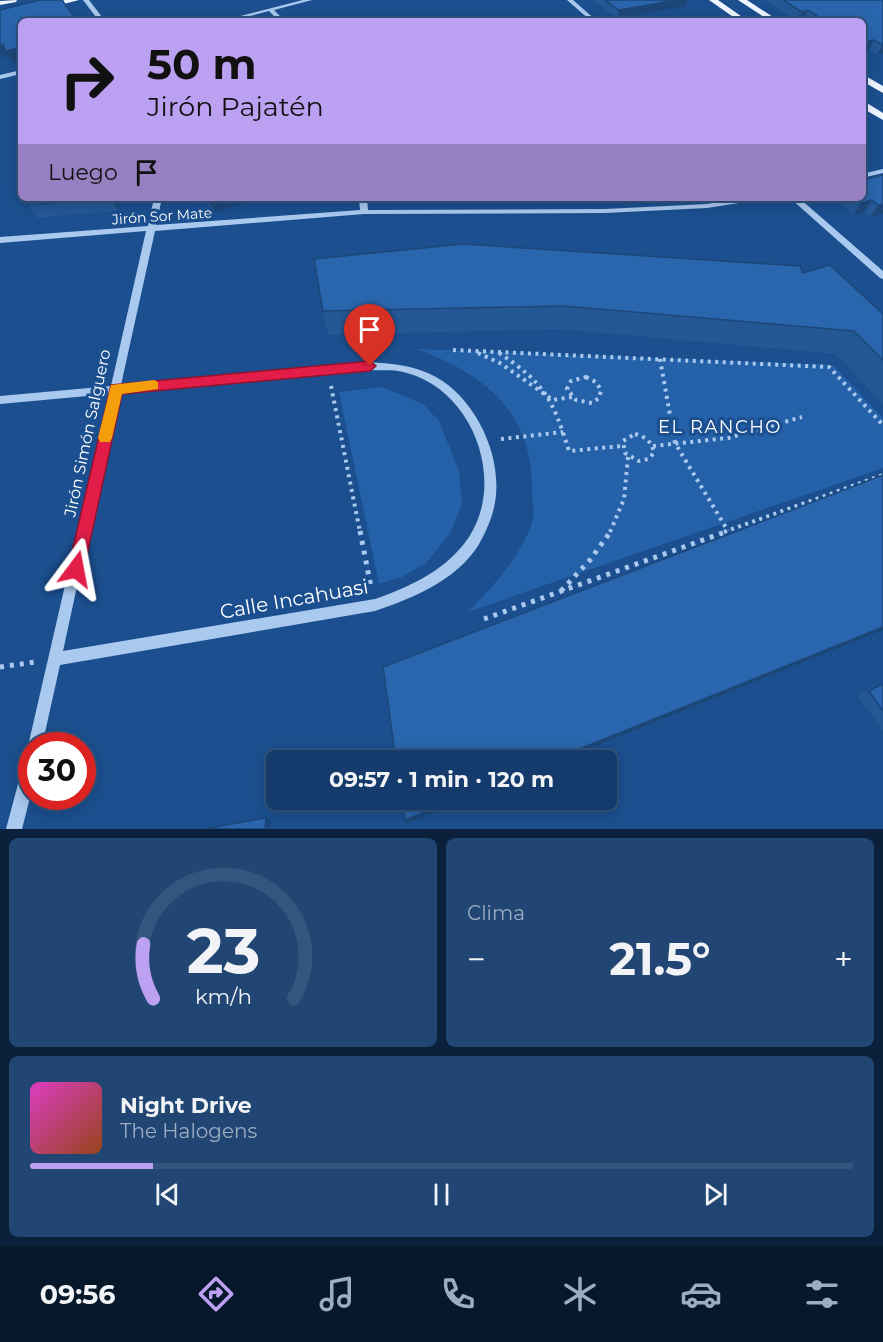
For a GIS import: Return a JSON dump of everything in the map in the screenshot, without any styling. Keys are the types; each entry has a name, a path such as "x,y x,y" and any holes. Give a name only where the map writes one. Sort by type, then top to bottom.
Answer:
{"main road":[{"path":"0,3 13,0"},
{"path":"32,9 75,0"},
{"path":"713,0 740,18"},
{"path":"742,0 770,18"},
{"path":"729,11 753,7"},
{"path":"866,79 883,90"},
{"path":"866,106 883,117"}],"street":[{"path":"86,0 100,18"},
{"path":"237,18 309,0"},
{"path":"570,0 591,18"},
{"path":"271,10 279,18"},
{"path":"0,77 18,73"},
{"path":"866,175 883,171"},
{"name":"Jirón Simón Salguero","path":"38,732 157,201"},
{"path":"363,201 364,213"},
{"name":"Jirón Sor Mate","path":"0,240 149,231 364,213 605,211 707,206 739,201"},
{"path":"797,201 883,276"},
{"name":"Calle Incahuasi","path":"0,400 328,369 370,366 410,369 441,385 467,410 483,442 491,473 488,508 474,541 453,564 409,595 375,605 56,658"},
{"path":"15,829 20,810"}],"path":[{"path":"453,351 829,367 883,424"},
{"path":"474,351 500,363 553,400 572,397 581,402 592,403 599,398 601,390 592,379 575,378 567,389 572,397"},
{"path":"499,352 525,369 553,400 569,451 622,446"},
{"path":"660,359 675,443 728,531"},
{"path":"328,369 375,605"},
{"path":"653,446 728,438 802,417"},
{"path":"483,442 563,432"},
{"path":"622,446 626,437 634,434 645,437 653,446 654,453 648,459 639,461 628,457"},
{"path":"561,591 602,548 621,514 628,488 628,457 622,446"},
{"path":"484,619 883,475"},
{"path":"0,667 56,658"}],"shaded area":[{"path":"417,349 833,365 883,418 883,468 468,612 513,560 527,536 532,523 533,509 529,459 523,436 513,416 499,398 463,370"},
{"path":"382,387 423,404 439,421 459,471 462,504 451,532 426,563 402,577 379,584 339,392"}],"building":[{"path":"40,0 62,0 75,18 18,18 18,48 6,51 3,44 0,45 0,10"},
{"path":"605,0 677,0 619,10"},
{"path":"783,0 883,0 883,45 874,40 866,42 866,18 820,18 808,10 802,12"},
{"path":"883,175 883,204 878,205 872,200 861,203 859,201 866,201 866,179"},
{"path":"29,201 73,201 28,205"},
{"path":"463,244 800,266 803,273 830,265 883,314 883,360 854,331 564,306 323,311 314,259"},
{"path":"883,475 883,627 577,750 395,750 383,667"},
{"path":"883,684 883,711 869,691"},
{"path":"404,810 430,810 405,820"},
{"path":"266,818 265,829 204,829"}],"slow traffic":[{"path":"105,438 116,389 154,386"}],"district":[{"name":"EL RANCHO","path":"720,427"}],"route":[{"path":"76,569 116,389 370,366"}]}
